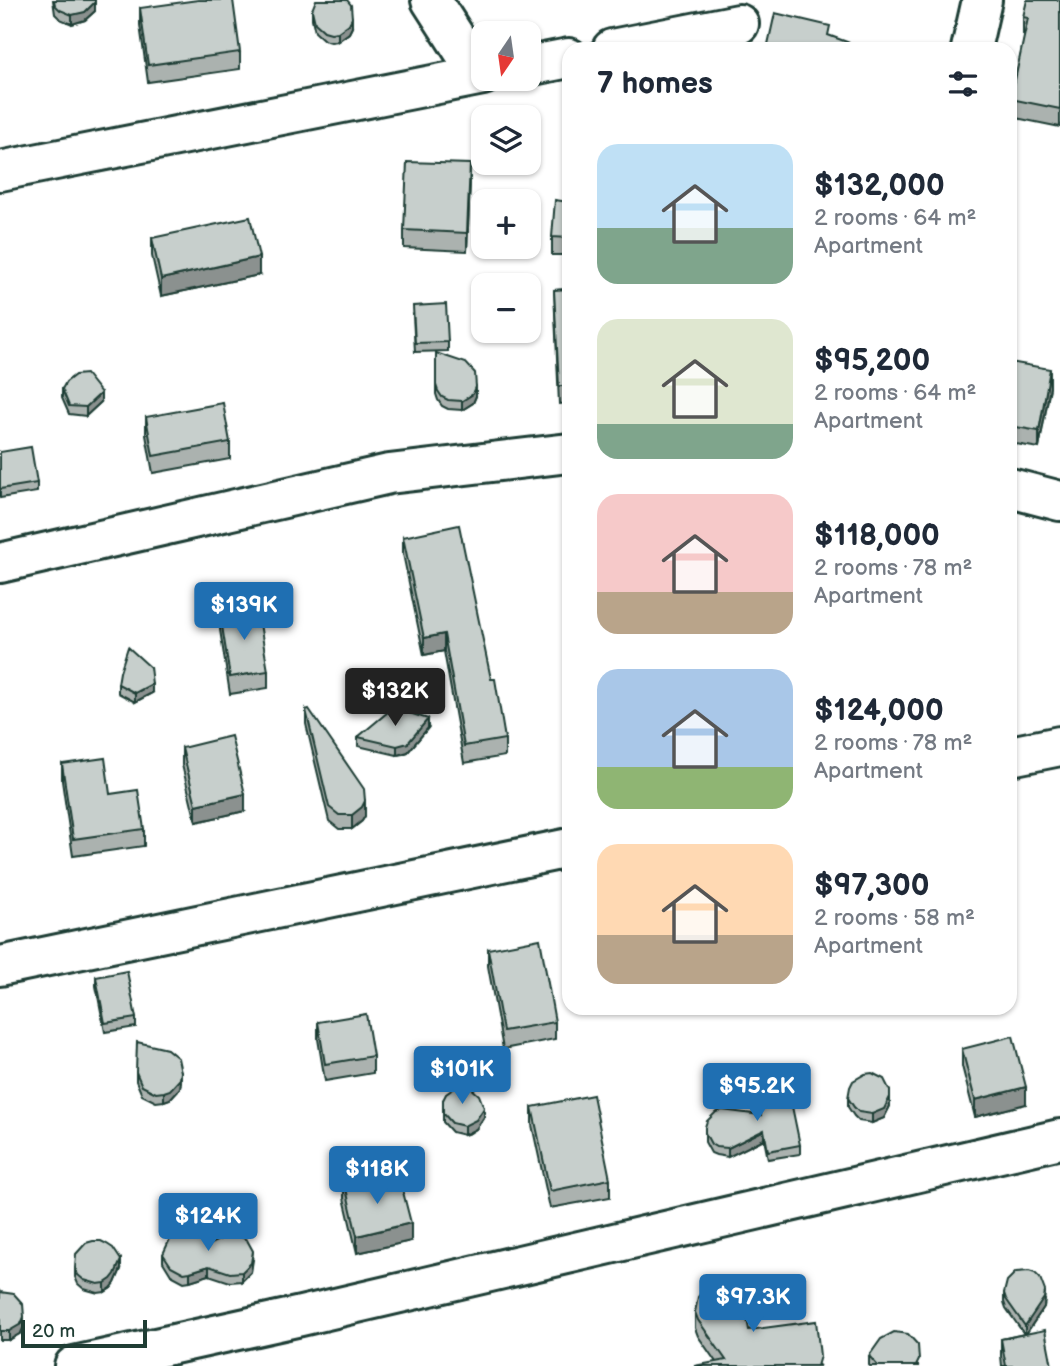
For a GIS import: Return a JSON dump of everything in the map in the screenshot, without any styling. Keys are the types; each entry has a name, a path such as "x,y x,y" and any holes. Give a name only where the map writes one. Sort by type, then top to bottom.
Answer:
{"street":[{"path":"431,0 471,60"},
{"path":"973,42 982,0"},
{"path":"648,42 740,24"},
{"path":"541,63 562,59"},
{"path":"0,171 471,77"},
{"path":"0,563 389,474 562,454"},
{"path":"1017,490 1060,501"},
{"path":"1017,755 1060,746"},
{"path":"0,966 562,849"},
{"path":"75,1366 1060,1139"}],"building":[{"path":"54,0 95,2 85,12 72,15 60,10"},
{"path":"198,0 233,0 240,52 148,65 140,8"},
{"path":"316,0 347,0 351,5 352,18 349,24 338,32 324,31 315,23 312,10"},
{"path":"1027,0 1060,0 1060,109 1017,100 1017,70 1028,18 1023,17"},
{"path":"775,13 830,26 828,35 847,42 769,42"},
{"path":"407,162 470,164 467,233 404,230"},
{"path":"555,200 562,201 562,238 552,237"},
{"path":"250,217 259,257 161,279 152,238"},
{"path":"562,289 562,386 559,386 554,290"},
{"path":"446,304 448,342 415,343 413,306"},
{"path":"436,353 466,363 475,373 476,387 473,394 462,401 442,397 436,385"},
{"path":"1017,363 1050,369 1039,431 1017,427"},
{"path":"86,374 101,393 86,407 69,406 62,389 75,375"},
{"path":"223,403 230,442 153,456 146,417"},
{"path":"31,447 37,483 0,489 0,452"},
{"path":"459,525 491,679 495,679 505,739 464,746 444,634 424,638 403,537"},
{"path":"257,606 268,671 230,677 220,613"},
{"path":"128,647 150,667 152,684 135,693 118,684"},
{"path":"309,709 364,789 365,801 352,815 339,815 329,807 306,710"},
{"path":"400,710 428,719 408,743 397,746 358,737 388,712"},
{"path":"231,736 245,794 196,805 182,748"},
{"path":"105,758 110,794 138,790 144,829 73,839 62,764"},
{"path":"540,939 555,1022 503,1031 488,949"},
{"path":"127,971 136,1018 105,1023 96,977"},
{"path":"366,1014 373,1056 325,1064 318,1022"},
{"path":"1013,1036 1026,1087 975,1100 962,1049"},
{"path":"137,1042 167,1049 178,1058 180,1079 170,1090 156,1093 142,1086 136,1072"},
{"path":"872,1073 884,1079 890,1097 884,1109 872,1114 859,1112 848,1098 850,1087 853,1081"},
{"path":"462,1086 471,1088 479,1095 484,1108 476,1120 464,1126 452,1123 443,1113 446,1094"},
{"path":"788,1087 800,1145 768,1151 764,1130 728,1148 711,1144 705,1127 716,1112 722,1110 761,1115 757,1092"},
{"path":"593,1095 610,1179 550,1191 532,1107"},
{"path":"344,1180 401,1184 411,1223 357,1236"},
{"path":"188,1231 210,1244 236,1234 247,1240 253,1251 251,1263 242,1272 230,1273 209,1266 184,1273 171,1266 163,1254 174,1235"},
{"path":"101,1241 113,1248 121,1260 115,1274 105,1283 84,1280 75,1268 76,1254 86,1243"},
{"path":"1029,1271 1040,1278 1045,1291 1044,1298 1025,1326 1004,1293 1007,1281 1016,1272"},
{"path":"717,1284 725,1284 740,1293 749,1330 816,1321 820,1356 817,1366 694,1366 726,1360 695,1312 698,1297 703,1291"},
{"path":"0,1292 14,1294 23,1304 24,1317 21,1324 9,1331 0,1331"},
{"path":"1045,1330 1052,1366 1006,1366 1001,1339"},
{"path":"894,1332 908,1334 918,1345 919,1360 916,1366 878,1366 869,1356 881,1339"}]}
